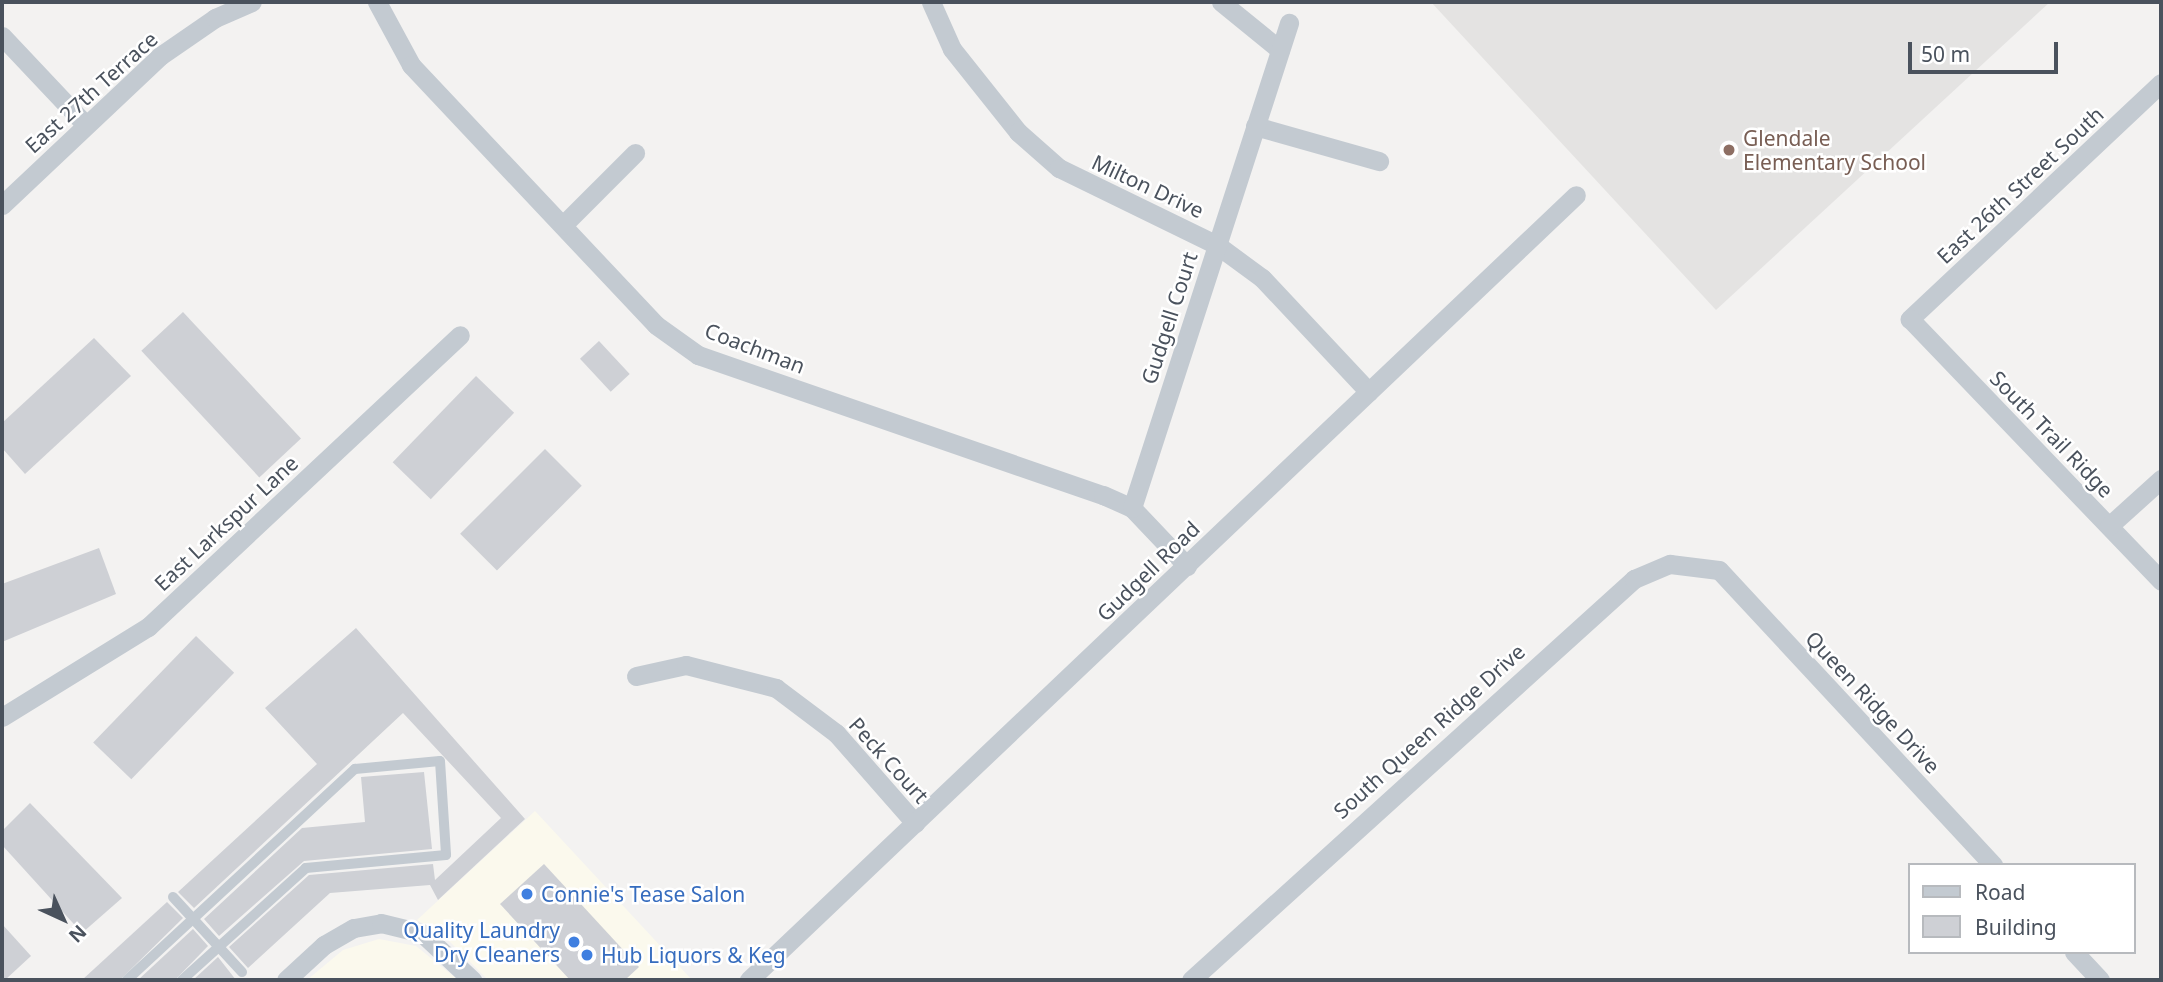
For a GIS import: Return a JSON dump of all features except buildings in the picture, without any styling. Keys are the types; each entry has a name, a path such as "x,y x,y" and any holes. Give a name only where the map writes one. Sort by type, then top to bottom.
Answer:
{"street":[{"name":"East 27th Terrace","path":"2,205 160,57 215,18 253,2"},
{"name":"Coachman","path":"377,2 411,65 656,325 698,355 1132,508 1186,566"},
{"name":"Milton Drive","path":"931,2 952,49 1018,132 1059,168 1217,245 1262,278 1369,392"},
{"path":"1221,2 1280,50"},
{"name":"Gudgell Court","path":"1132,508 1289,23"},
{"path":"2,36 86,125"},
{"name":"East 26th Street South","path":"1910,319 2161,83"},
{"path":"1255,126 1379,161"},
{"path":"563,225 635,153"},
{"name":"Gudgell Road","path":"749,980 1577,195"},
{"name":"South Trail Ridge","path":"1910,319 2161,581"},
{"name":"East Larkspur Lane","path":"2,717 148,627 460,335"},
{"path":"2109,526 2161,479"},
{"name":"South Queen Ridge Drive","path":"1191,980 1634,579 1670,565 1719,570"},
{"name":"Queen Ridge Drive","path":"1719,570 1991,863"},
{"name":"Peck Court","path":"636,676 686,665 776,688 836,733 915,823"},
{"path":"286,980 324,945 354,928 381,923 422,933 472,980"},
{"path":"2076,954 2100,980"}],"lane":[{"path":"127,980 355,769 440,761 446,855 306,868 182,980"},
{"path":"173,897 242,972"}],"shaded area":[{"name":"Glendale Elementary School","path":"1431,2 2050,2 1716,310"},
{"path":"535,811 692,980 488,980 444,936 417,920"},
{"path":"379,939 416,946 458,980 307,980 343,950"}],"place":[{"name":"Glendale Elementary School","path":"1729,150"},
{"name":"Connie's Tease Salon","path":"527,894"},
{"name":"Quality Laundry Dry Cleaners","path":"574,942"},
{"name":"Hub Liquors & Keg","path":"587,955"}]}
